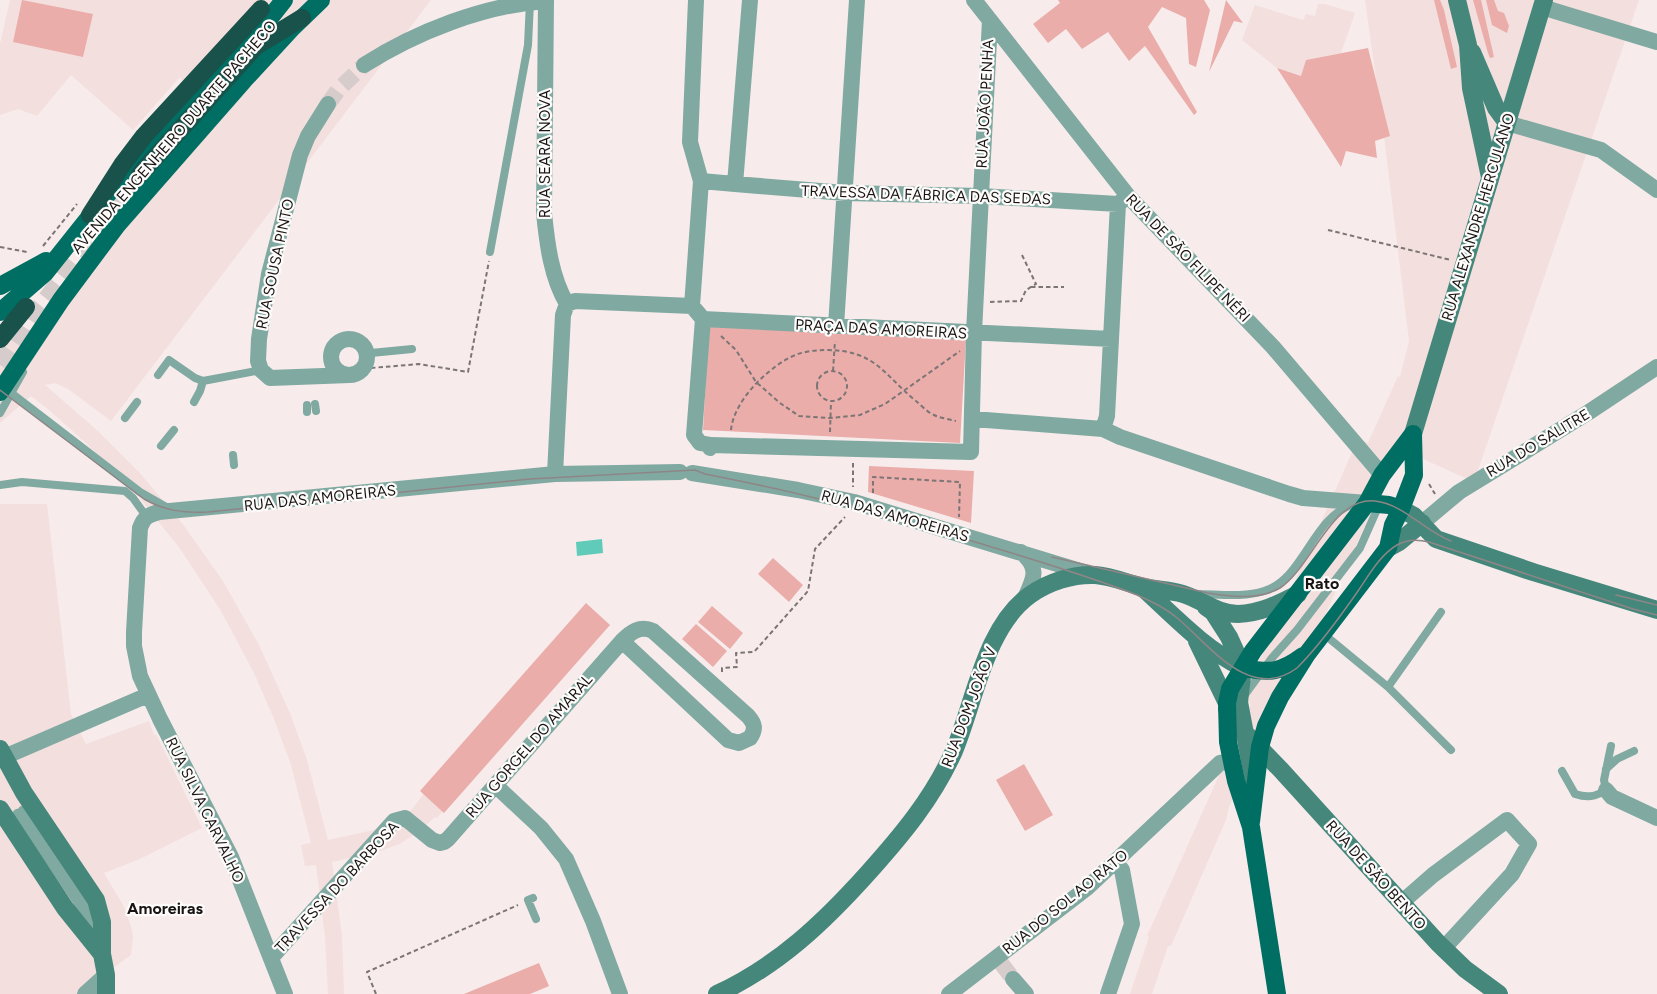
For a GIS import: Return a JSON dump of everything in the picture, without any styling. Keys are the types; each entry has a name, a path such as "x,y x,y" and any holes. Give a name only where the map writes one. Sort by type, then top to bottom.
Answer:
{"highway":[{"path":"140,174 256,46 312,8"},
{"path":"90,215 132,151 261,9"},
{"path":"0,339 26,307"}],"main road":[{"name":"AVENIDA ENGENHEIRO DUARTE PACHECO","path":"0,312 45,273 90,215 266,23 284,0"},
{"path":"1457,0 1468,45 1471,88 1490,179"},
{"name":"RUA ALEXANDRE HERCULANO","path":"1231,705 1230,689 1253,651 1373,504 1386,470 1413,434 1543,3"},
{"name":"AVENIDA ENGENHEIRO DUARTE PACHECO","path":"4,389 48,318 117,225 244,80 312,8"},
{"path":"1468,45 1486,80 1496,108 1507,123"},
{"path":"0,285 34,269 62,250"},
{"name":"RUA ALEXANDRE HERCULANO","path":"1413,434 1421,480"},
{"path":"1394,545 1393,525 1421,480"},
{"path":"1373,504 1389,505 1414,516 1436,539"},
{"path":"1251,827 1260,747 1266,726 1280,697 1307,654 1394,545 1422,523"},
{"path":"1394,545 1417,537 1436,539 1544,576 1657,610"},
{"name":"RUA DOM JOÃO V","path":"717,994 761,970 802,940 845,899 912,822 944,772 1000,627 1025,598 1060,580 1094,575 1142,587 1184,594 1202,604"},
{"path":"1142,587 1216,654 1243,668 1278,671 1307,654"},
{"path":"1202,604 1236,614 1255,613 1298,594"},
{"path":"1202,604 1213,612 1230,637 1243,668"},
{"path":"1195,637 1243,731 1256,787"},
{"path":"1231,705 1228,742 1236,781 1251,827 1278,994"},
{"name":"RUA DE SÃO BENTO","path":"1243,731 1443,949 1465,969 1499,994"},
{"path":"1,755 96,900 102,922 100,947 106,975 106,994"},
{"path":"13,811 65,908 100,947"}],"street":[{"path":"692,306 701,181 690,142 696,0"},
{"path":"735,184 750,0"},
{"path":"836,326 857,0"},
{"name":"RUA DE SÃO FILIPE NÉRI","path":"974,0 1123,200 1273,347 1386,470"},
{"path":"364,65 409,39 436,28 518,3 541,1"},
{"name":"RUA SEARA NOVA","path":"541,1 544,213 557,288 567,304"},
{"path":"1543,3 1657,42"},
{"name":"RUA JOÃO PENHA","path":"974,338 990,20"},
{"name":"RUA SOUSA PINTO","path":"261,370 258,350 263,307 283,220 300,155 311,131 328,104"},
{"path":"1507,123 1600,150 1657,190"},
{"name":"TRAVESSA DA FÁBRICA DAS SEDAS","path":"701,181 845,193 1123,200"},
{"path":"1103,429 1107,416 1123,200"},
{"path":"555,474 562,315 567,304 575,301 692,306 704,319 694,435 700,443 702,462 730,445 852,448"},
{"name":"PRAÇA DAS AMOREIRAS","path":"704,319 836,326 974,338 971,452 852,448"},
{"path":"974,338 1111,339"},
{"path":"320,375 326,368 336,344 347,339 359,341 366,351 360,367"},
{"path":"330,355 333,367 338,372 360,367"},
{"path":"261,370 270,378 277,378 320,375 360,367"},
{"name":"RUA DO SALITRE","path":"1422,523 1459,492 1657,367"},
{"path":"972,424 1103,429 1120,437 1303,498 1373,504"},
{"name":"RUA DAS AMOREIRAS","path":"146,516 174,511 702,462 798,490 854,502 1094,575"},
{"name":"RUA SILVA CARVALHO","path":"146,516 140,528 134,632 136,663 148,695 231,857 285,994"},
{"path":"1021,552 1030,560 1034,572 1034,578 1025,598"},
{"path":"639,628 653,631 753,722 753,733 745,742 728,740 622,641 639,628"},
{"name":"RUA GORGEL DO AMARAL","path":"432,840 440,843 448,839 622,641"},
{"path":"1,755 148,695"},
{"name":"RUA DO SOL AO RATO","path":"949,994 999,961 1087,888 1220,763 1232,762"},
{"path":"495,785 541,828 566,859 569,880 620,994"},
{"path":"1606,790 1612,797 1657,818"},
{"name":"TRAVESSA DO BARBOSA","path":"271,958 394,821 410,819 432,840"},
{"path":"1401,903 1433,875 1507,820 1530,844 1512,874 1443,949"},
{"path":"1108,994 1132,924 1122,870 1116,863"},
{"path":"85,994 106,975"},
{"path":"1013,979 1026,994"}],"lane":[{"path":"490,252 528,45 541,1"},
{"path":"360,367 371,353 412,349"},
{"path":"158,375 169,360 203,381 261,370"},
{"path":"194,402 203,381"},
{"path":"0,413 4,389 140,492 174,511"},
{"path":"125,418 137,402"},
{"path":"161,446 174,430"},
{"path":"233,455 234,465"},
{"path":"0,485 22,482 125,492 133,498 146,516"},
{"path":"1184,594 1236,595 1273,588 1287,576 1335,515 1346,507 1373,504 1359,548 1297,630 1231,705"},
{"path":"1388,687 1441,612"},
{"path":"1331,640 1388,687 1451,750"},
{"path":"1562,771 1575,794 1586,798 1606,790 1604,780 1611,746"},
{"path":"1606,769 1617,759 1634,751"},
{"path":"530,899 536,919"}],"path":[{"path":"1328,230 1464,263"},
{"path":"0,247 36,254"},
{"path":"360,367 419,364 468,372 490,252"},
{"path":"1000,303 1021,301 1026,290 1036,284 1022,255"},
{"path":"1031,287 1064,287"},
{"path":"704,319 736,350 756,382 799,416 830,418 860,415 885,404 974,338"},
{"path":"834,371 836,326"},
{"path":"730,445 732,419 756,382 780,363 807,350 835,350 863,354 887,372 904,391 933,414 972,424"},
{"path":"834,371 844,376 847,387 842,398 832,401 823,398 818,392 817,385 822,375 834,371"},
{"path":"829,447 832,401"},
{"path":"852,448 853,494"},
{"path":"873,498 873,477 960,482 959,522"},
{"path":"1421,480 1435,494"},
{"path":"715,687 722,680 722,668 737,667 736,652 754,652 808,591 815,549 850,512"},
{"path":"376,994 367,972 530,899"}],"shaded area":[{"path":"10,0 431,0 111,421 68,389 55,383 45,385 98,431 138,471 182,523 223,581 259,645 290,713 307,760 328,840 383,828 412,809 429,787 449,804 437,818 435,817 400,844 377,852 332,862 342,935 344,994 328,994 325,937 316,865 305,866 301,845 311,843 291,765 254,673 221,611 181,550 139,497 86,443 49,410 31,396 0,423 0,323 35,331 195,124 187,88 180,77 133,130 71,75 37,116 18,109 0,115 0,44"},
{"path":"22,0 93,14 83,57 13,42"},
{"path":"1058,0 1204,0 1210,10 1196,67 1189,64 1186,18 1162,7 1148,27 1197,112 1194,115 1145,46 1129,61 1108,32 1082,49 1066,29 1048,43 1033,24 1060,3"},
{"path":"1226,0 1243,23 1234,21 1209,72"},
{"path":"1365,0 1639,0 1474,482 1403,450 1395,458 1280,717 1271,713 1171,946 1168,946 1152,994 1130,994 1149,937 1147,936 1251,704 1242,700 1358,439 1368,443 1398,376 1400,377 1409,341"},
{"path":"1434,0 1440,0 1444,10 1457,67 1451,69"},
{"path":"1473,0 1481,0 1494,57 1490,58 1488,53"},
{"path":"1486,0 1494,0 1498,11 1504,13 1509,26 1507,33 1492,25"},
{"path":"1318,4 1355,13 1341,53 1306,60 1302,76 1277,68 1242,40 1255,5 1303,20 1306,14 1315,16"},
{"path":"1368,48 1390,136 1375,141 1377,158 1346,151 1341,167 1277,68 1301,76 1306,60"},
{"path":"709,325 966,339 960,443 703,430"},
{"path":"869,466 974,471 971,523 868,492"},
{"path":"0,504 47,504 71,714 86,744 149,721 202,828 140,859 104,873 123,905 131,926 133,937 131,955 77,994 0,994"},
{"path":"602,539 603,553 577,556 576,542"},
{"path":"773,558 803,585 789,602 758,574"},
{"path":"586,603 610,625 444,813 420,791"},
{"path":"712,606 743,633 730,649 698,622"},
{"path":"696,624 727,651 713,667 682,639"},
{"path":"1024,764 1053,815 1025,831 996,780"},
{"path":"539,963 549,986 530,994 464,994"}],"tunnel":[{"path":"328,104 338,90 364,65"},
{"path":"0,365 32,317 154,164"},
{"path":"1001,963 1013,979"}],"tram line":[{"path":"0,390 144,499 167,509 208,512 530,479 695,470 897,519 1118,588 1167,610 1231,666 1262,679 1279,677 1297,668 1329,631 1380,560 1391,549 1408,541 1429,542 1657,615"},
{"path":"1052,557 1208,593 1226,596 1254,596 1280,588 1302,565 1334,521 1346,510 1360,503 1375,501 1395,507 1451,541"},
{"path":"1616,595 1657,605"}],"district":[{"name":"Rato","path":"1322,583"},
{"name":"Amoreiras","path":"165,908"}]}
